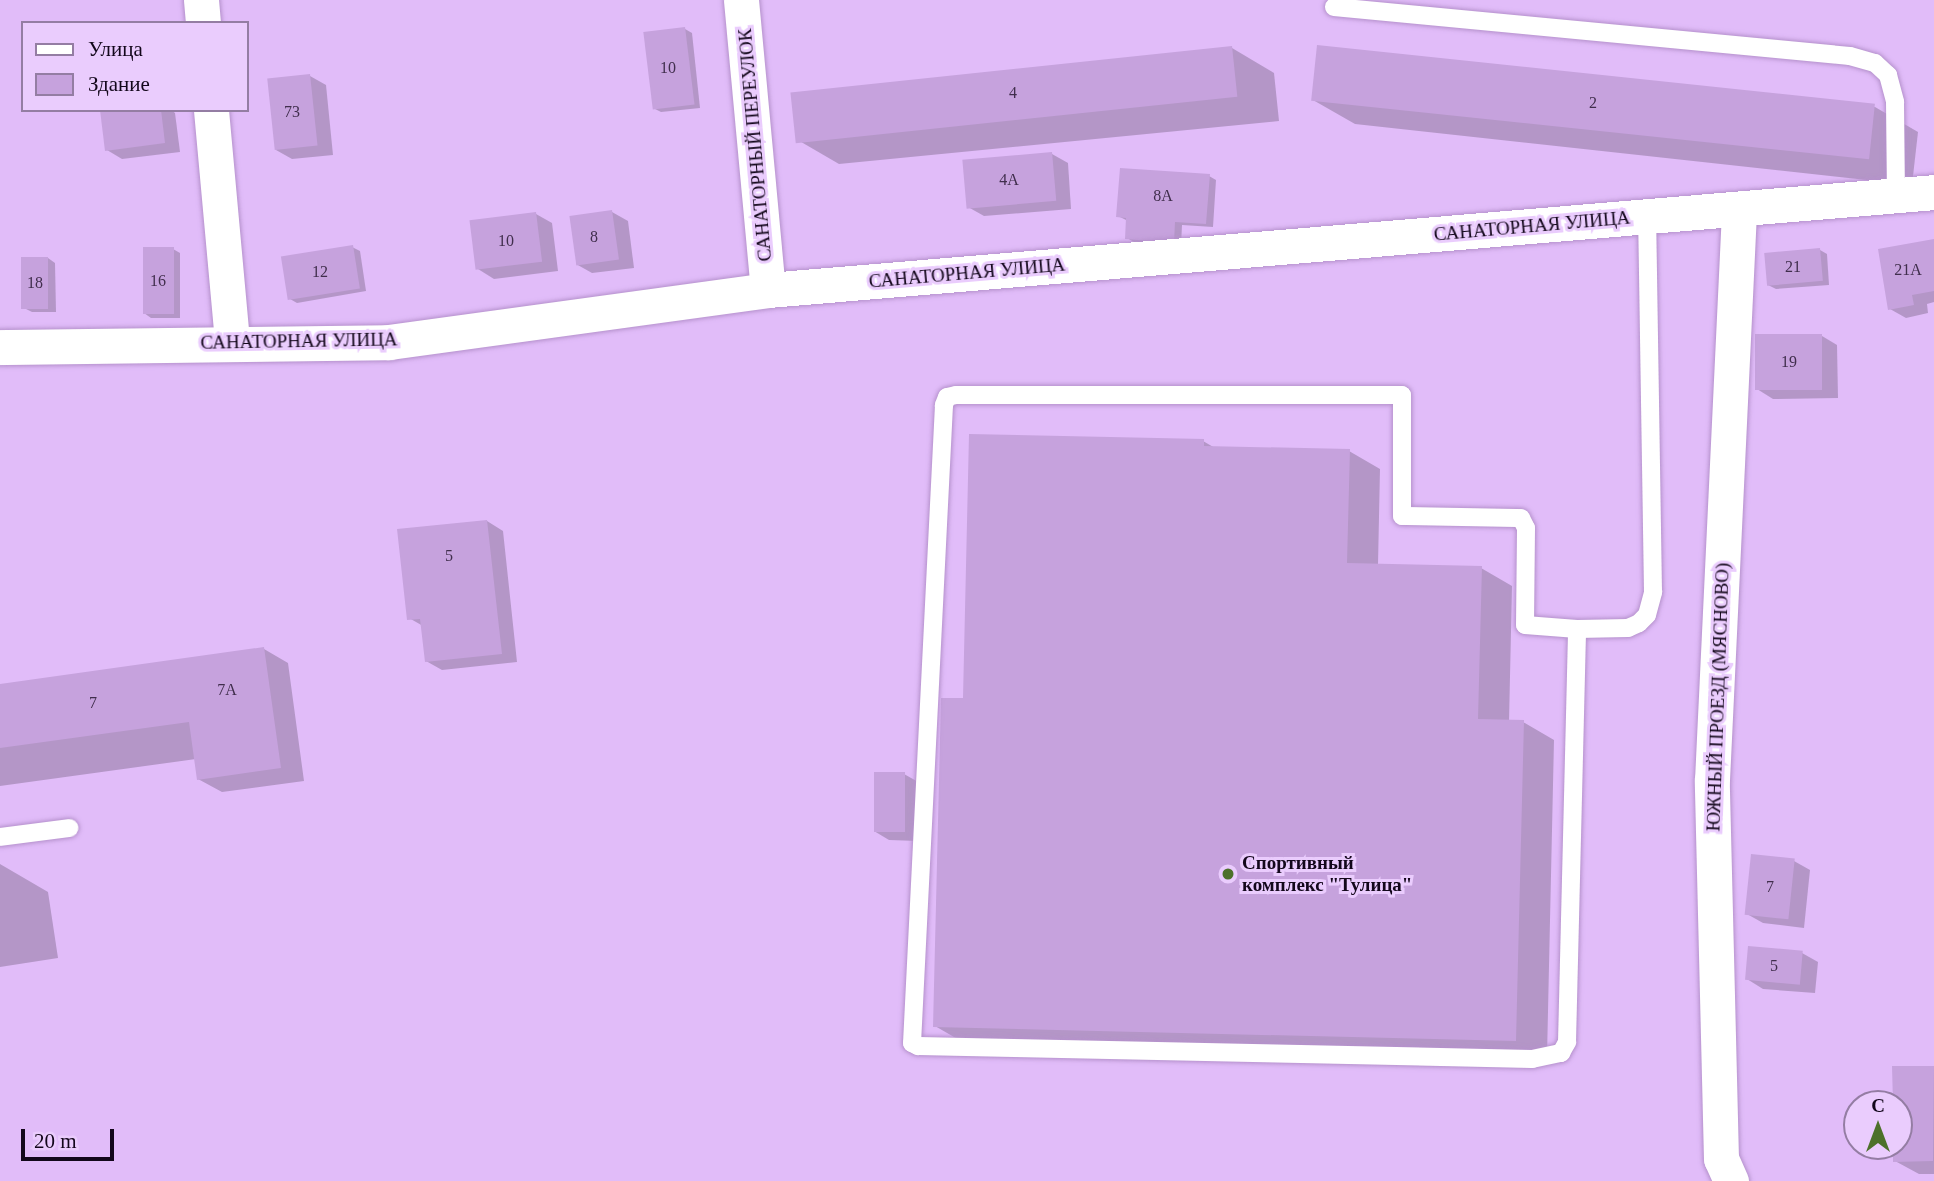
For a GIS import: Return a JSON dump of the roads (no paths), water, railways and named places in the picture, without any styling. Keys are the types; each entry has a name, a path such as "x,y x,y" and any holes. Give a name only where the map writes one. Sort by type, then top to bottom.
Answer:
{"street":[{"path":"201,0 203,21"},
{"name":"САНАТОРНЫЙ ПЕРЕУЛОК","path":"741,0 768,290"},
{"path":"211,112 232,342"},
{"name":"САНАТОРНАЯ УЛИЦА","path":"0,347 388,342 768,290 1647,216 1739,211 1934,192"},
{"name":"ЮЖНЫЙ ПРОЕЗД (МЯСНОВО)","path":"1731,1181 1721,1159 1712,780 1739,211"}],"lane":[{"path":"1334,7 1850,56 1875,63 1888,75 1895,102 1896,196"},
{"path":"1577,629 1567,1042 1561,1053 1547,1058 1518,1059 918,1046 912,1043 947,397 1402,395 1402,516 1521,518 1526,528 1525,625 1577,629 1628,628 1647,615 1652,605 1647,216"},
{"path":"0,836 69,828"}],"place":[{"name":"Спортивный комплекс \"Тулица\"","path":"1228,874"}]}
